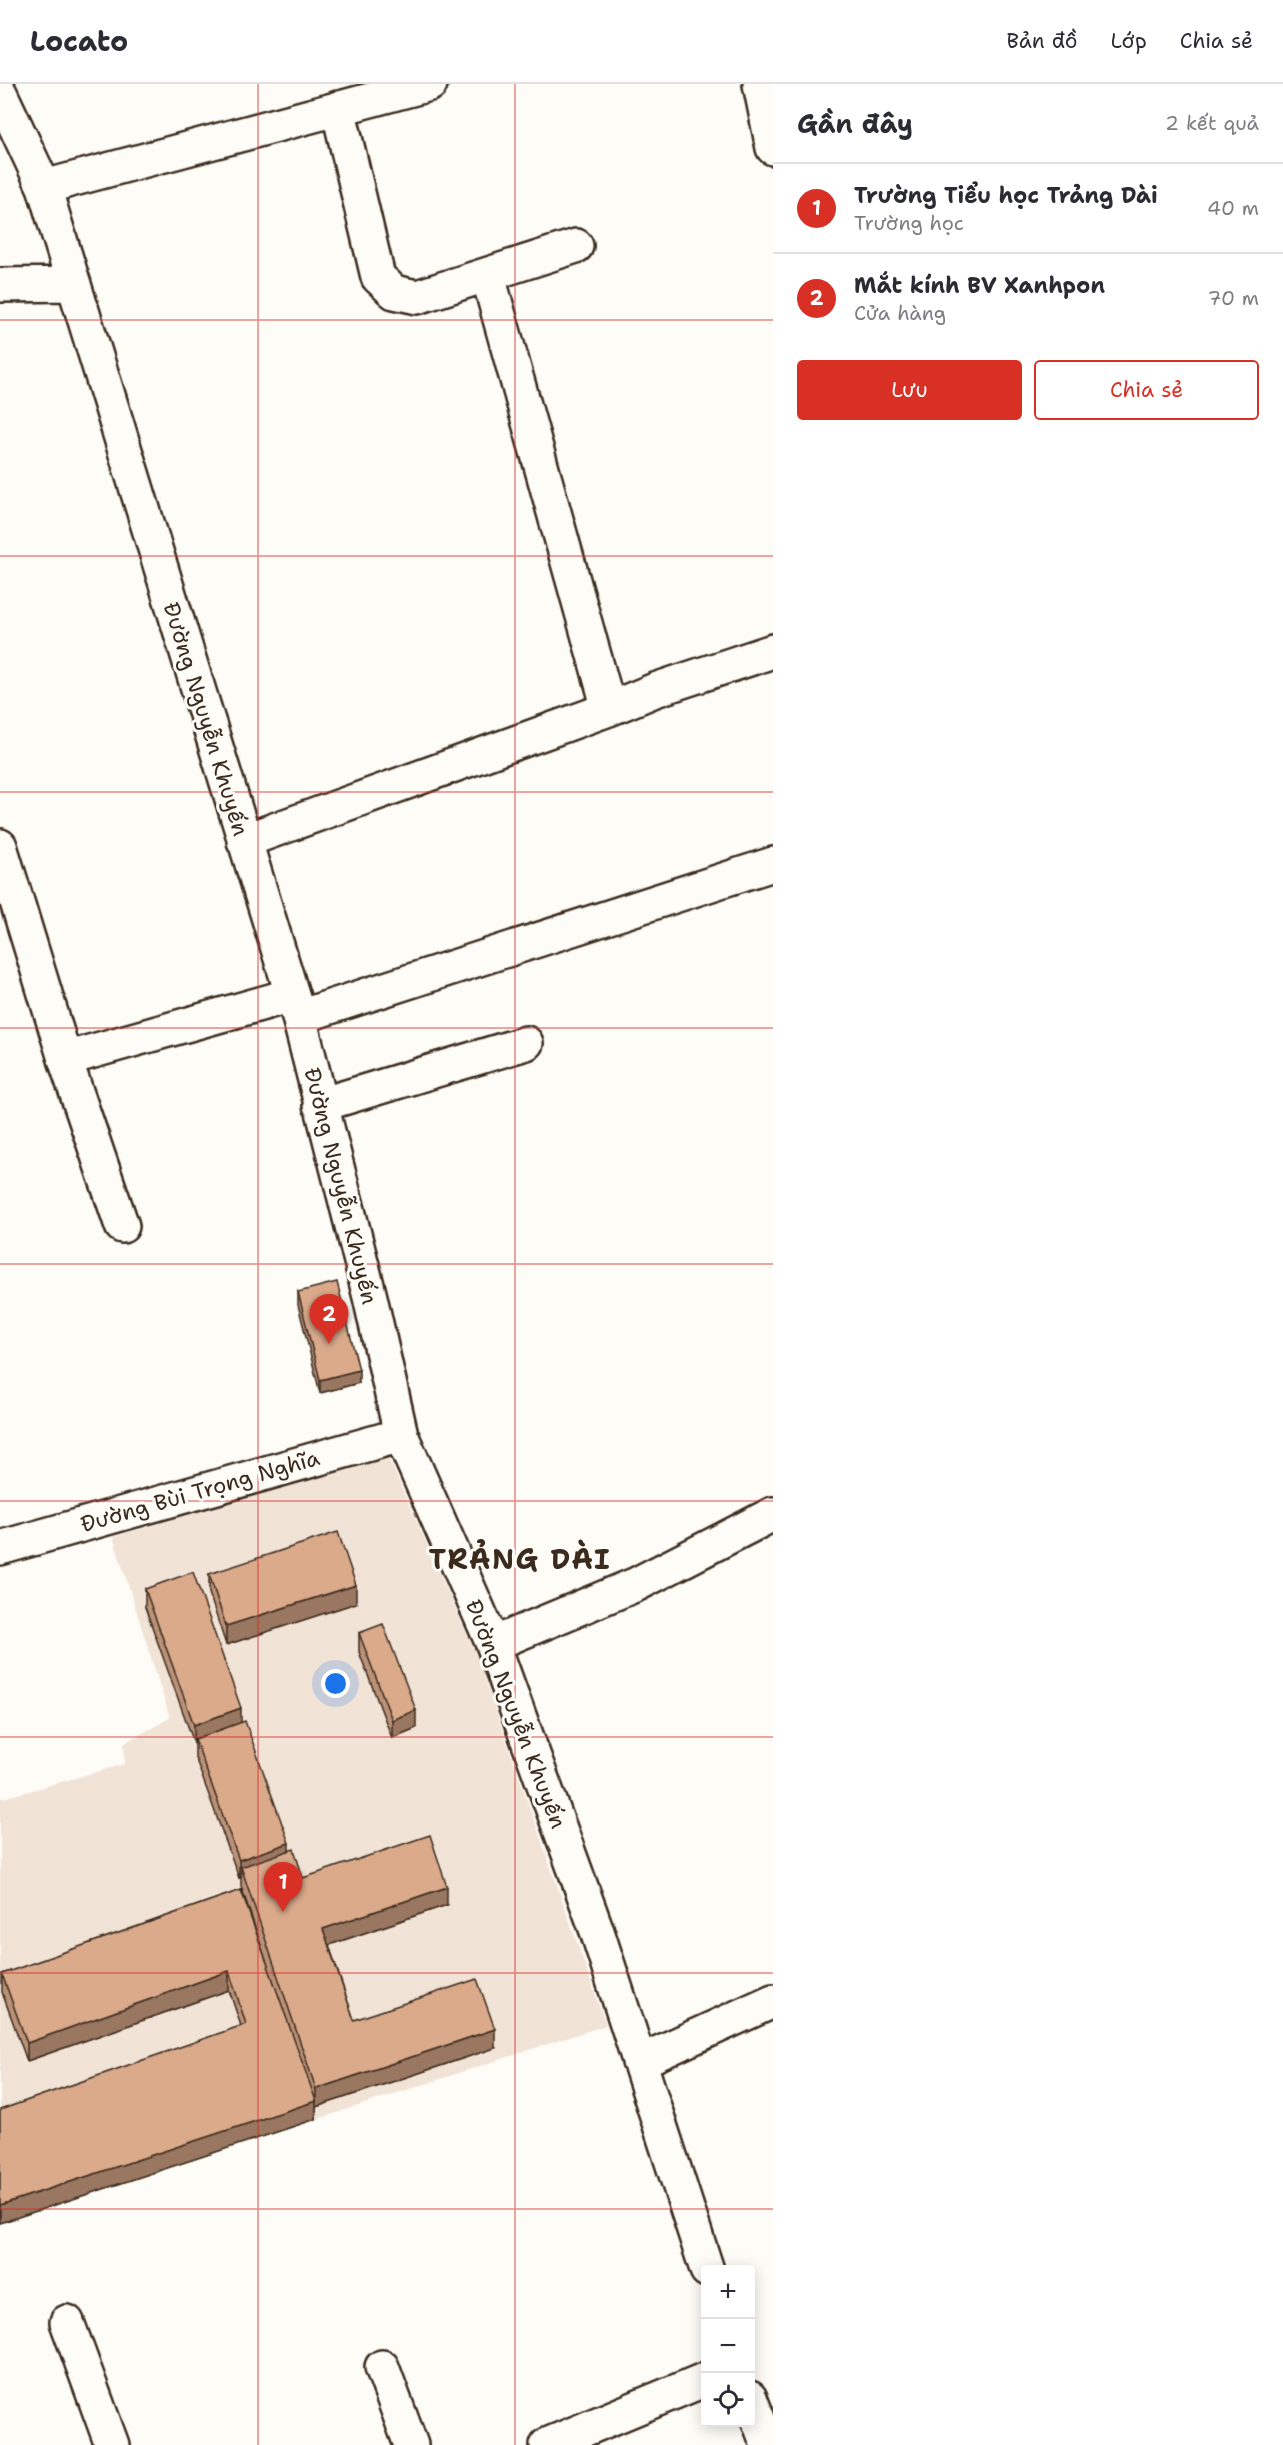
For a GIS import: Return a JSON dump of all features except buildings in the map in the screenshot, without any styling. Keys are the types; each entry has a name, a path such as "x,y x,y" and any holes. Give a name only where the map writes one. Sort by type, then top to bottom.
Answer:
{"street":[{"path":"44,187 430,84"},
{"path":"760,84 773,148"},
{"name":"Đường Nguyễn Khuyến","path":"0,93 44,187 295,1006 370,1297 401,1434 494,1644 597,1931 705,2265"},
{"path":"338,108 378,277 394,292 417,297 576,246"},
{"path":"488,276 609,709"},
{"path":"0,285 74,284"},
{"path":"244,842 609,709 655,690 773,651"},
{"path":"0,846 65,1059 122,1227"},
{"path":"65,1059 295,1006 773,864"},
{"path":"320,1105 526,1043"},
{"name":"Đường Bùi Trọng Nghĩa","path":"0,1548 401,1434"},
{"path":"494,1644 637,1584 773,1514"},
{"path":"639,2062 773,2001"},
{"path":"67,2322 112,2445"},
{"path":"382,2367 411,2445"},
{"path":"547,2445 701,2381"},
{"path":"755,2411 768,2445"}],"shaded area":[{"path":"388,1457 476,1654 606,2025 0,2223 0,1799 125,1764 124,1743 170,1718 113,1537"}],"place":[{"name":"Mắt kính BV Xanhpon","path":"329,1344"},
{"name":"Trường Tiểu học Trảng Dài","path":"283,1912"}],"district":[{"name":"TRẢNG DÀI","path":"520,1559"}]}
